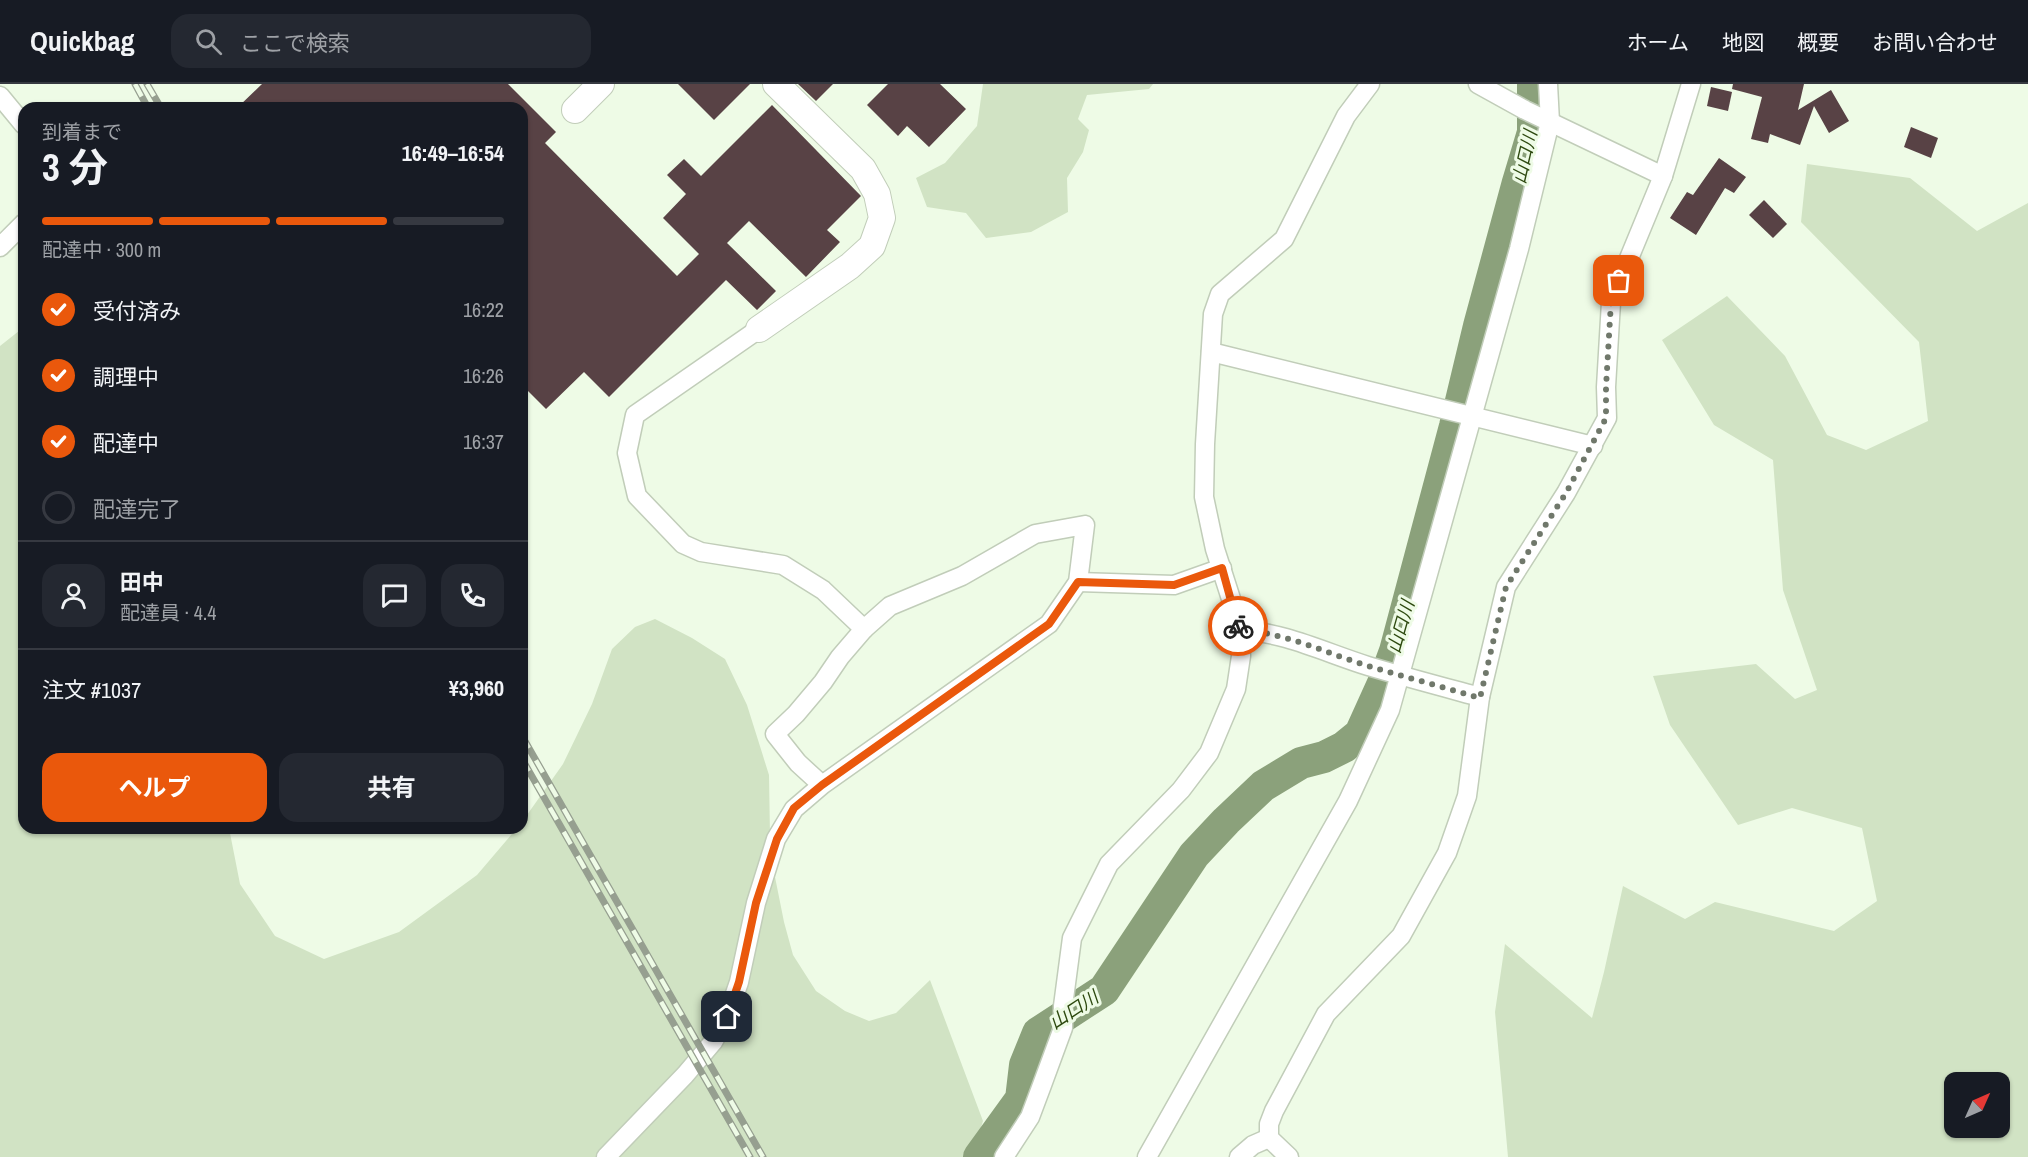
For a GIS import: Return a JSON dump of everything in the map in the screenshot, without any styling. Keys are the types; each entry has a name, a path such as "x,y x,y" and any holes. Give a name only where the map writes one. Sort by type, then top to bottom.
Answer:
{"street":[{"path":"575,110 601,84"},
{"path":"776,84 862,169 877,194 882,218 872,246 850,266 635,415 627,453 638,496 683,544 701,552 783,565 823,590 864,629"},
{"path":"1004,1157 1029,1117 1062,1028 1072,938 1109,864 1181,790 1209,753 1236,689 1242,656 1239,630 1215,549 1204,497 1213,315 1220,294 1284,239 1346,116 1370,84"},
{"path":"1478,84 1525,110 1663,176"},
{"path":"1147,1157 1348,801 1390,710 1519,249 1550,122 1548,84"},
{"path":"1289,1157 1269,1138 1269,1124 1274,1111 1326,1014 1401,936 1447,853 1467,795 1480,698 1506,587 1566,493 1606,418 1611,302 1663,176 1691,84"},
{"path":"0,96 18,118"},
{"path":"0,247 18,229"},
{"path":"1211,352 1593,446"},
{"path":"606,1157 685,1075 713,1042 727,1017 739,982 756,903 777,839 794,808 822,785 1049,624 1078,582 1085,525 1035,534 962,576 890,606 864,629 796,714 775,734 798,762 822,785"},
{"path":"1078,582 1174,585 1222,568"},
{"path":"1239,630 1259,631 1291,640 1480,698"},
{"path":"1239,1157 1253,1145 1269,1138"}],"green space":[{"path":"983,84 1153,84 1149,89 1087,95 1078,119 1089,130 1083,152 1067,178 1068,212 1031,232 986,238 966,213 927,207 916,178 945,163 977,126"},
{"path":"1807,164 1910,178 1977,231 2028,203 2028,1157 1508,1157 1495,1012 1505,944 1592,1018 1623,886 1685,919 1715,902 1834,931 1877,901 1862,828 1792,808 1738,825 1670,725 1653,676 1756,664 1795,699 1817,690 1783,590 1773,460 1714,425 1662,340 1727,296 1785,356 1827,435 1866,450 1928,421 1919,342 1801,222"},
{"path":"18,332 18,834 230,834 240,884 275,936 324,959 399,932 477,875 512,834 528,834 528,814 563,764 592,704 612,649 635,627 655,619 692,638 725,659 747,705 769,775 773,867 784,922 793,955 816,991 845,1011 869,1021 896,1013 930,980 983,1121 972,1157 0,1157 0,346"}],"building":[{"path":"262,84 508,84 526,102 243,102"},
{"path":"678,84 750,84 714,120"},
{"path":"798,84 833,84 816,101"},
{"path":"888,84 940,84 966,109 929,147 907,126 898,136 867,105"},
{"path":"1733,84 1804,84 1798,110 1831,90 1849,121 1829,133 1814,106 1800,145 1770,134 1768,143 1751,139 1762,97 1732,89"},
{"path":"1711,87 1732,92 1728,111 1707,106"},
{"path":"528,104 556,132 545,143 677,276 699,254 663,218 686,194 667,175 684,159 701,176 772,105 861,196 827,230 840,242 806,277 749,221 727,243 776,291 757,310 726,280 609,397 584,372 546,409 528,391"},
{"path":"1911,127 1938,138 1931,158 1904,147"},
{"path":"1719,158 1746,177 1734,193 1725,188 1696,235 1670,218 1687,192 1693,195"},
{"path":"1764,200 1787,224 1773,238 1749,215"}],"waterway":[{"name":"山口川","path":"979,1157 1021,1099 1025,1065 1038,1033 1104,990 1194,855 1263,786 1301,763 1324,757 1344,747 1360,734 1395,651 1455,426 1479,326 1533,132 1533,84"}],"railway":[{"path":"135,84 145,102"},
{"path":"147,84 158,102"},
{"path":"528,746 763,1157"},
{"path":"528,769 750,1157"}],"way so far":[{"path":"1238,626 1239,630 1259,631 1291,640 1480,698 1506,587 1566,493 1606,418 1611,302 1619,281"}],"route":[{"path":"727,1017 739,982 756,903 777,839 794,808 822,785 1049,624 1078,582 1174,585 1222,568 1238,626"}]}
